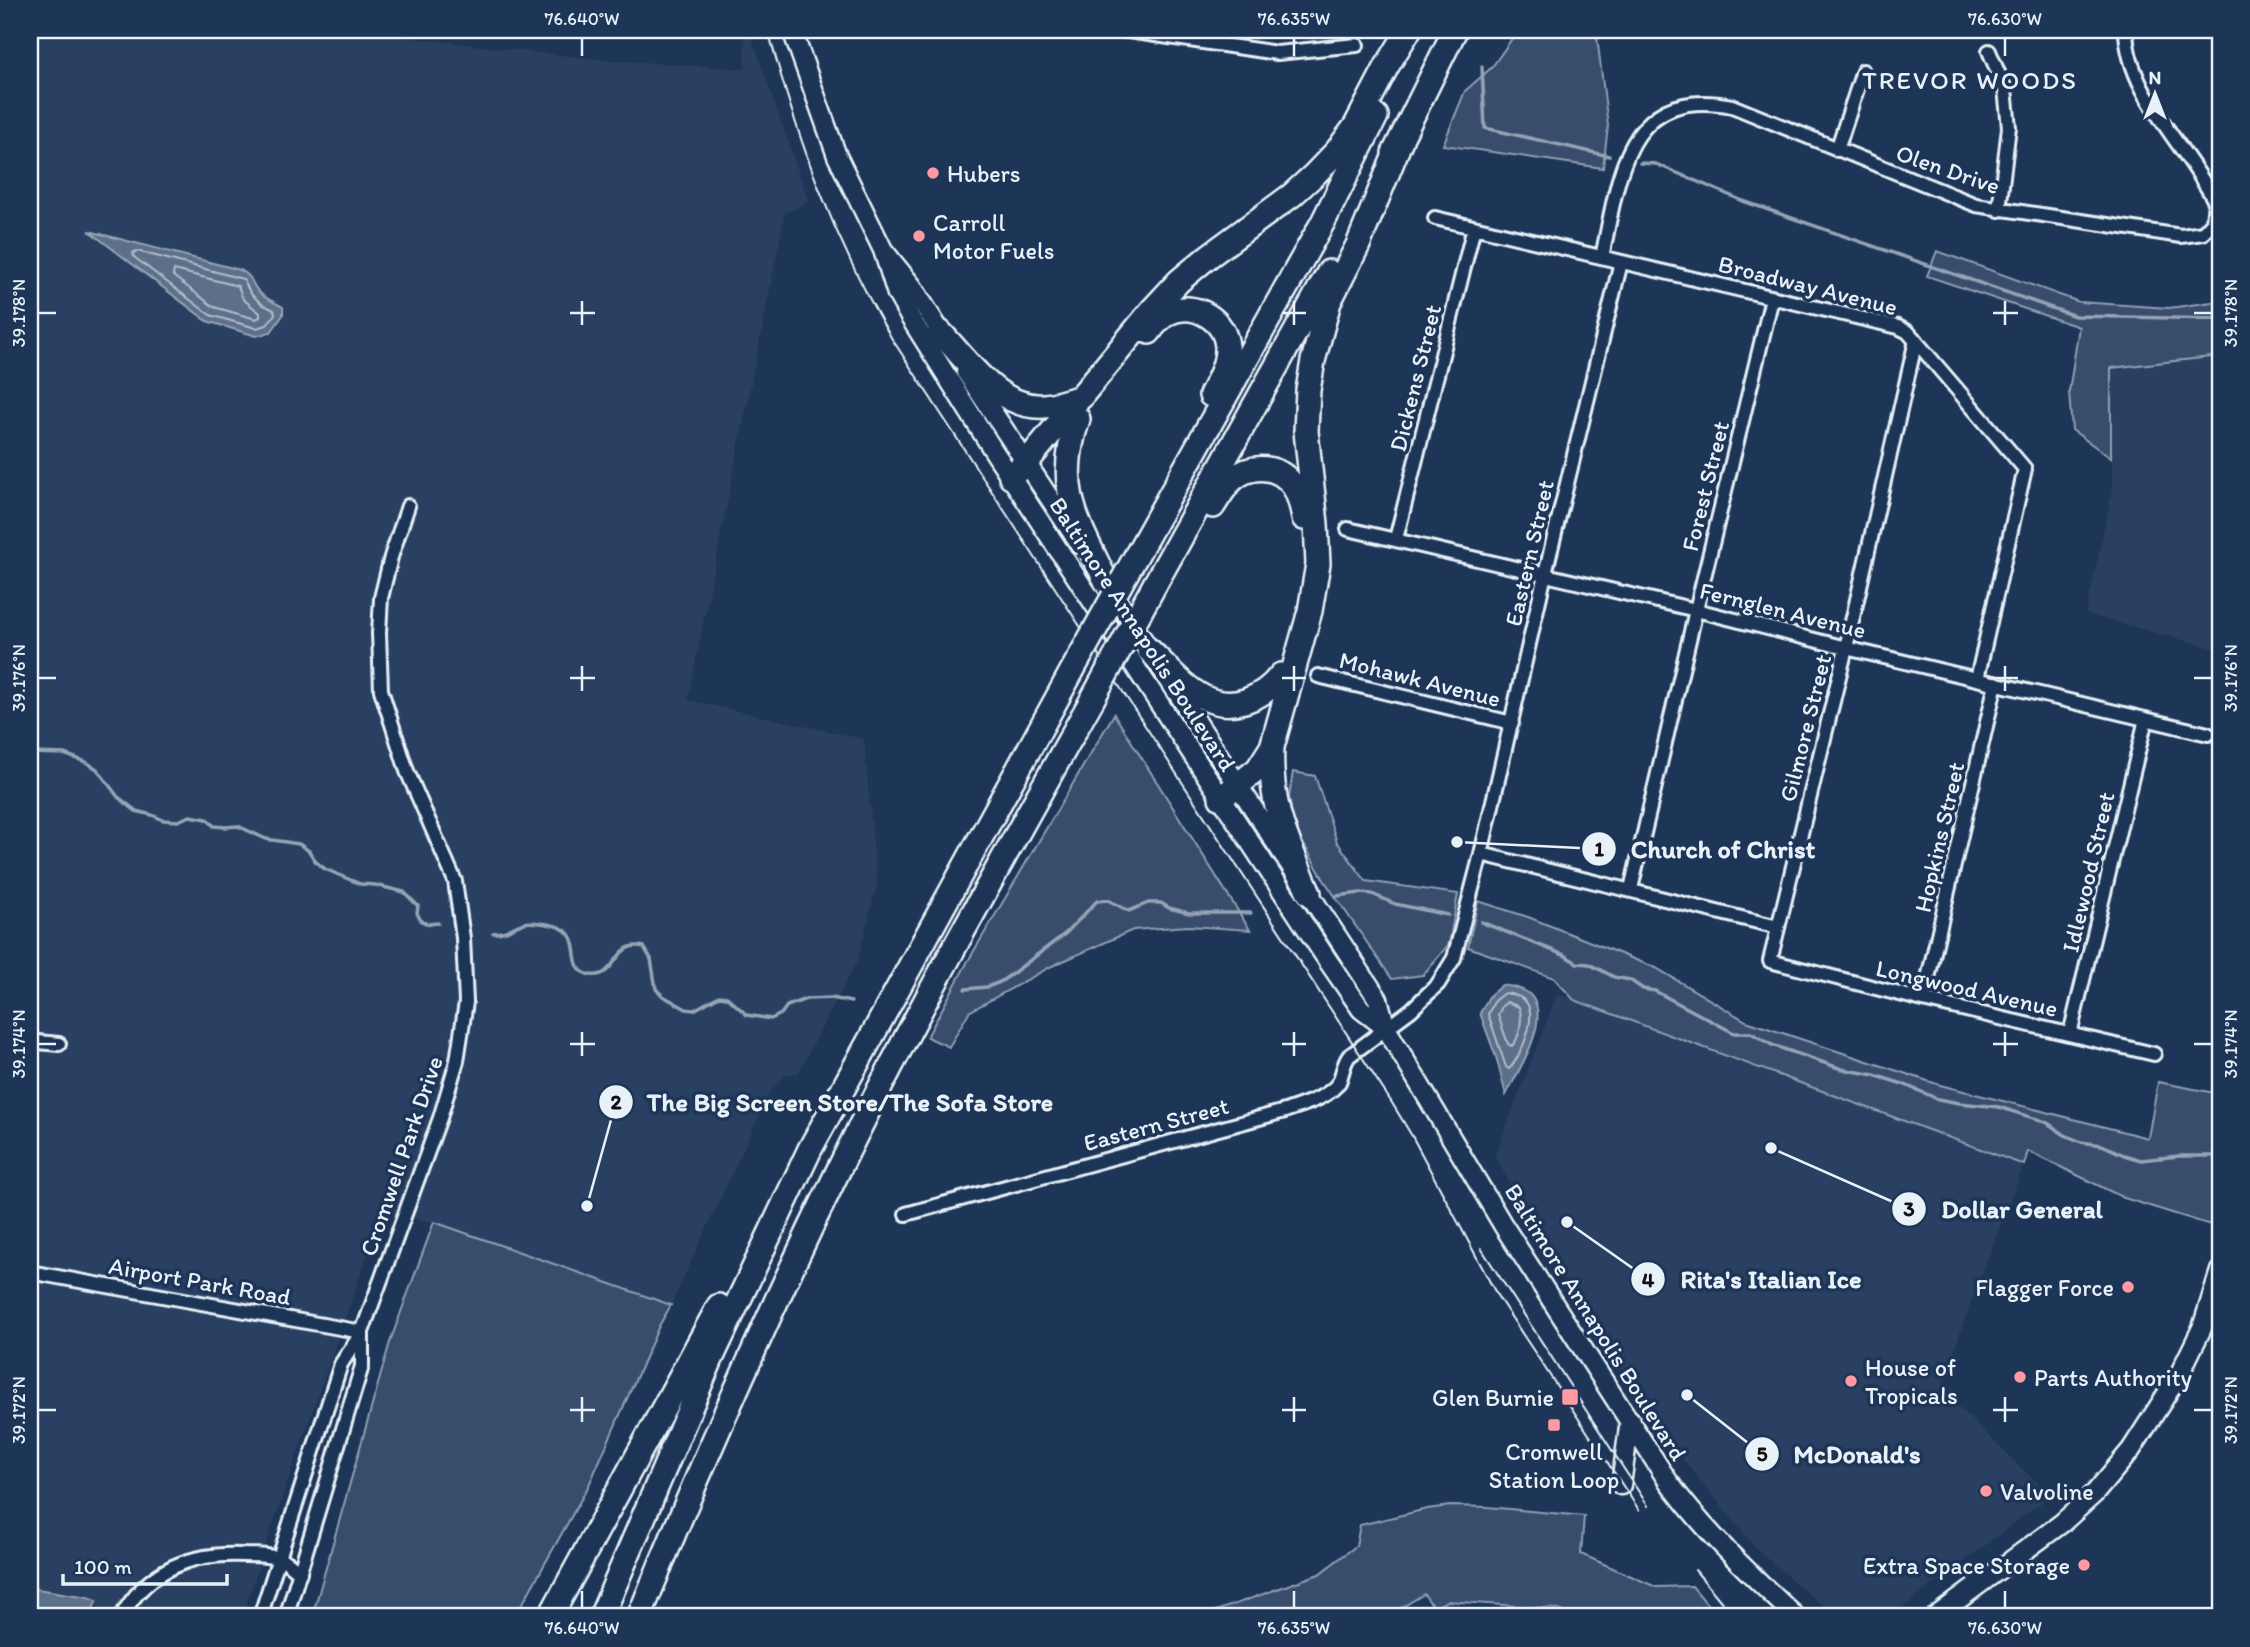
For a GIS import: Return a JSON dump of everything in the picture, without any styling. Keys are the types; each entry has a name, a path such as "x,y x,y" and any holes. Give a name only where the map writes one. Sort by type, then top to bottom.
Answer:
{"highway":[{"path":"1110,589 1073,508 1068,486 1068,454 1079,408 1153,309 1179,281 1292,195 1337,151 1355,127 1409,30"},
{"path":"550,1617 712,1321 747,1249 810,1149 1342,186 1415,30"},
{"path":"639,1617 705,1457 839,1168 1019,828 1401,140 1455,30"},
{"path":"1309,893 1277,812 1271,779 1272,747 1310,611 1317,576 1317,531 1306,431 1308,390 1312,361 1329,302 1357,245 1401,140"},
{"path":"1020,473 1154,326 1168,314 1178,310 1195,310 1211,317 1219,325 1226,340 1225,361 1193,429 1158,517"},
{"path":"940,332 985,380 1012,400 1025,405 1079,408"},
{"path":"1155,584 1198,532 1220,495 1242,472 1255,468 1270,470 1284,476 1294,487 1300,499 1306,553 1303,588 1262,741 1226,787"},
{"path":"1149,650 1195,692 1219,703 1238,703 1254,698 1269,688 1280,675"},
{"path":"1226,787 1258,769 1272,747"},
{"path":"601,1617 711,1359 810,1149"},
{"path":"650,1617 705,1457"}],"main road":[{"name":"Baltimore Annapolis Boulevard","path":"792,30 837,156 883,250 897,294 911,319 1020,473 1226,787 1361,1009 1386,1028"},
{"name":"Baltimore Annapolis Boulevard","path":"883,250 912,286 1020,473 1110,589 1149,650 1226,787 1309,893 1378,999 1386,1028 1503,1225 1668,1481 1693,1515 1738,1563 1796,1617"},
{"path":"1936,1617 2062,1523 2095,1493 2131,1450 2179,1375 2202,1328 2220,1272"},
{"path":"1621,1485 1630,1420"}],"street":[{"path":"1122,30 1277,53 1357,45"},
{"name":"Olen Drive","path":"1602,257 1616,192 1629,149 1639,131 1667,111 1702,102 1732,106 1976,205 2181,236 2197,235 2209,228 2215,216 2215,202 2135,73 2126,30"},
{"path":"1989,51 2005,89 2009,127 1999,210"},
{"path":"1837,150 1863,71"},
{"name":"Broadway Avenue","path":"1435,218 1898,327 1908,332 2025,469 1977,679"},
{"name":"Dickens Street","path":"1396,539 1475,227"},
{"name":"Eastern Street","path":"906,1214 1300,1105 1330,1091 1339,1082 1344,1063 1349,1056 1411,1010 1438,985 1451,965 1463,927 1621,262"},
{"name":"Forest Street","path":"1632,889 1772,298"},
{"name":"Gilmore Street","path":"1770,961 1846,648 1916,340"},
{"name":"Cromwell Park Drive","path":"260,1617 341,1364 362,1332 440,1118 457,1061 466,1002 463,938 455,881 407,771 381,690 381,598 408,506"},
{"name":"Fernglen Avenue","path":"1348,528 2208,734"},
{"name":"Mohawk Avenue","path":"1318,676 1512,723"},
{"name":"Hopkins Street","path":"1923,1000 1996,683"},
{"name":"Idlewood Street","path":"2070,1034 2146,719"},
{"path":"1481,854 1779,926"},
{"name":"Longwood Avenue","path":"1770,961 2154,1054"},
{"path":"30,1039 59,1044"},
{"name":"Airport Park Road","path":"30,1272 362,1332"},
{"name":"Cromwell Park Drive","path":"286,1617 362,1366 362,1332"},
{"path":"121,1617 147,1583 169,1568 191,1559 235,1554 263,1556 280,1559 300,1573"}],"shaded area":[{"path":"30,30 380,30 386,35 595,59 745,69 744,30 749,30 809,202 785,213 688,700 864,739 877,885 858,959 798,1073 786,1074 770,1092 671,1305 434,1222 382,1213 242,1617 30,1617"},
{"path":"1518,30 1630,30 1597,36 1608,126 1603,168 1443,145 1465,91 1492,67"},
{"path":"1937,251 2079,302 2169,308 2220,301 2220,356 2111,368 2111,458 2072,430 2069,392 2079,327 1927,276"},
{"path":"2220,356 2220,650 2086,614 2112,492 2111,368"},
{"path":"1114,714 1250,930 1188,926 1133,930 1052,966 969,1012 949,1047 927,1037 968,961"},
{"path":"1293,772 1315,776 1337,842 1366,881 1458,894 1449,944 1423,975 1392,979 1324,880 1294,827 1289,797"},
{"path":"1478,901 1528,917 1656,968 1746,1021 1940,1085 2148,1138 2158,1082 2220,1094 2220,1228 2124,1198 2028,1151 2024,1165 1574,1000 1554,978 1468,947"},
{"path":"1557,994 2024,1165 1970,1304 1941,1390 2050,1496 1890,1617 1836,1617 1759,1552 1661,1433 1551,1260 1495,1156"},
{"path":"434,1222 671,1305 659,1326 589,1485 515,1617 312,1617 390,1342"},
{"path":"1450,1506 1584,1516 1581,1554 1656,1587 1692,1586 1718,1617 1572,1617 1557,1609 1447,1601 1434,1608 1424,1594 1386,1617 1199,1617 1319,1574 1356,1546 1360,1525"}],"water":[{"path":"89,231 240,270 250,277 261,294 283,307 283,315 271,332 256,336 207,321"},
{"path":"1502,985 1518,988 1529,994 1537,1007 1538,1019 1530,1047 1506,1095 1480,1013 1490,995"},
{"path":"30,1588 97,1600 89,1617 30,1617"}],"waterway":[{"path":"1482,67 1485,128 1609,156"},
{"path":"1640,163 1656,164 1743,201 2075,316 2220,319"},
{"path":"30,753 64,754 86,762 97,769 118,797 136,811 163,820 178,821 190,816 207,819 214,826 238,826 266,839 299,844 325,869 360,884 404,892 418,906 417,913 421,921 428,924 438,923"},
{"path":"1336,896 1372,894 1395,904 1448,915"},
{"path":"965,989 987,987 1000,982 1066,933 1097,901 1108,900 1129,911 1148,903 1161,903 1189,913 1251,913"},
{"path":"493,933 527,922 556,926 571,937 578,966 591,975 600,975 606,971 627,949 634,946 644,947 651,959 656,989 686,1009 694,1010 719,996 727,997 747,1015 771,1019 781,1014 787,1006 806,999 832,998 851,1002"},
{"path":"1481,922 1564,955 1577,963 1589,964 1614,977 1630,980 1643,989 1655,991 1734,1033 1751,1033 1772,1045 1842,1069 1903,1084 1938,1099 1999,1107 2046,1122 2081,1142 2102,1145 2141,1160 2220,1156"}],"tram line":[{"path":"768,30 792,112 819,189 852,264 892,339 1392,1103 1498,1297 1639,1510"},
{"path":"1481,1248 1648,1506"},
{"path":"1695,1570 1734,1617"}],"place":[{"name":"Hubers","path":"933,173"},
{"name":"Carroll Motor Fuels","path":"919,236"},
{"name":"Church of Christ","path":"1457,842"},
{"name":"Dollar General","path":"1771,1148"},
{"name":"The Big Screen Store/The Sofa Store","path":"587,1206"},
{"name":"Rita's Italian Ice","path":"1567,1222"},
{"name":"Flagger Force","path":"2128,1287"},
{"name":"Parts Authority","path":"2020,1377"},
{"name":"House of Tropicals","path":"1851,1381"},
{"name":"McDonald's","path":"1687,1395"},
{"name":"Glen Burnie","path":"1570,1397"},
{"name":"Cromwell Station Loop","path":"1554,1425"},
{"name":"Valvoline","path":"1986,1491"},
{"name":"Extra Space Storage","path":"2084,1565"}],"district":[{"name":"TREVOR WOODS","path":"1970,80"}]}
